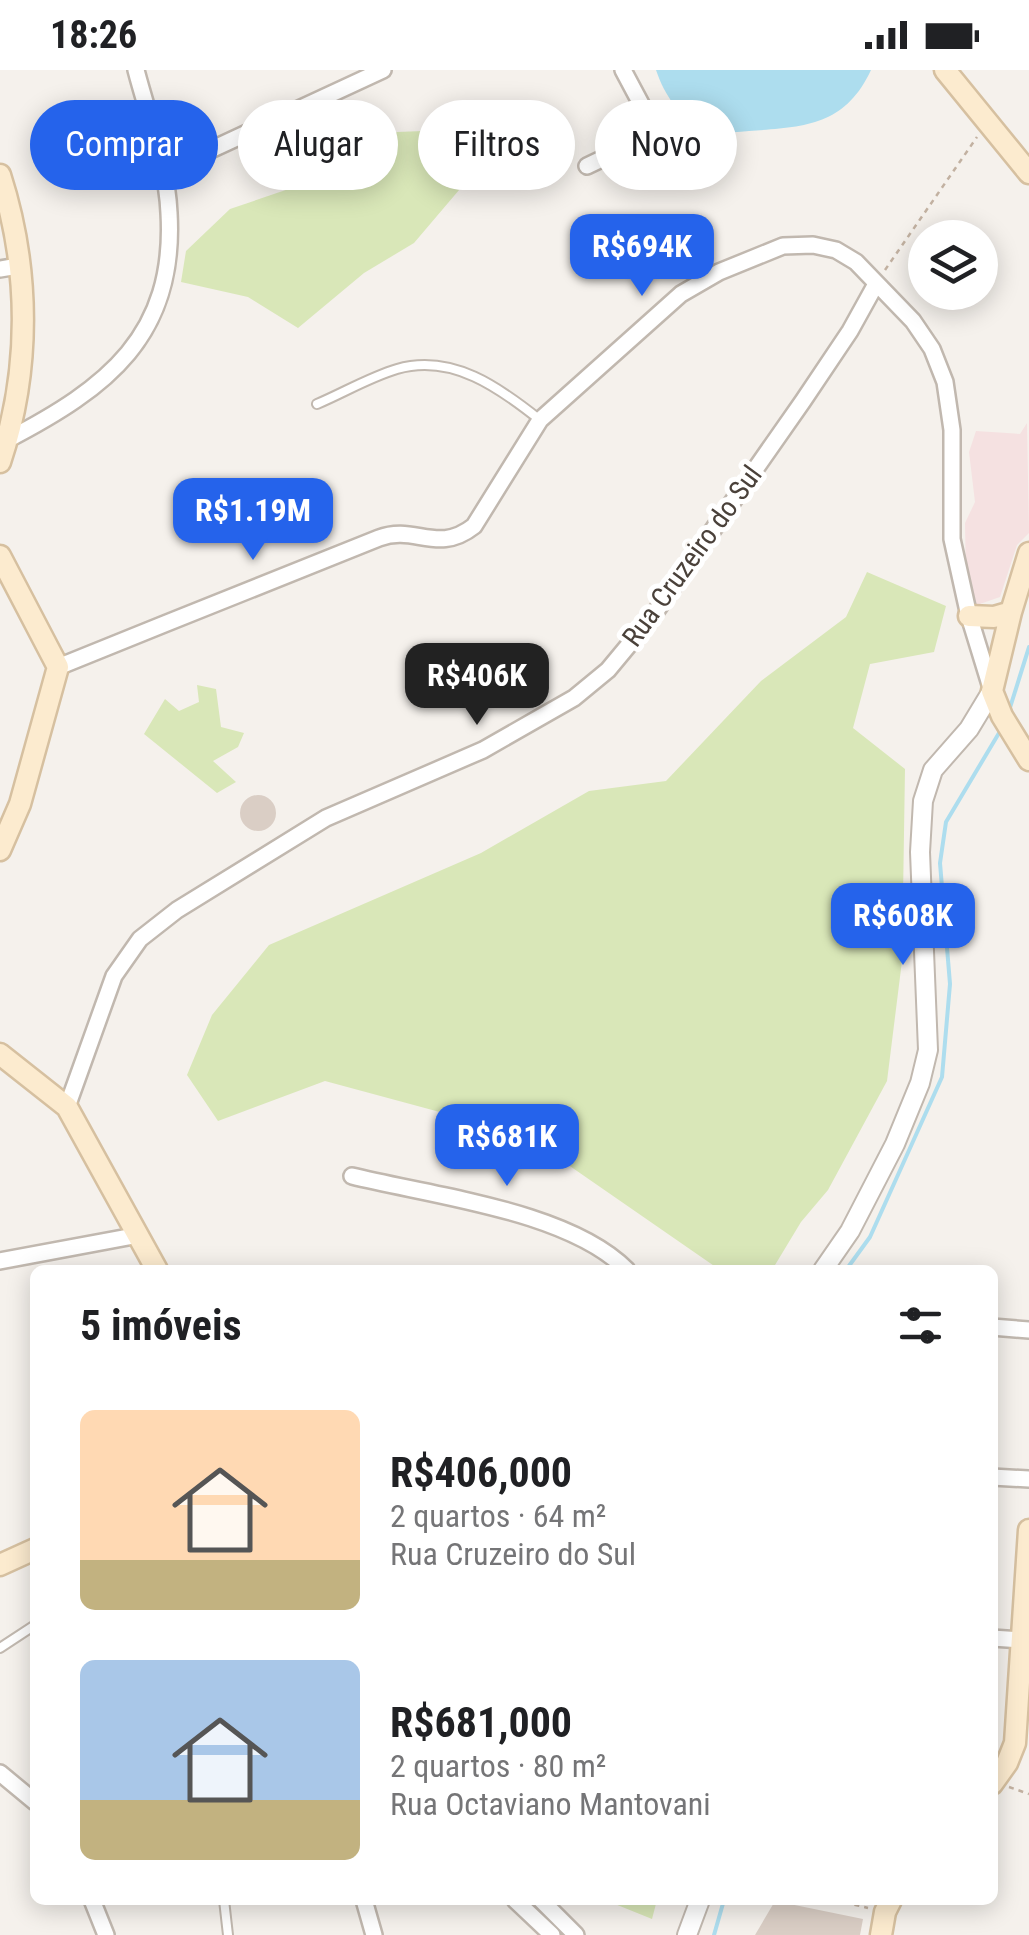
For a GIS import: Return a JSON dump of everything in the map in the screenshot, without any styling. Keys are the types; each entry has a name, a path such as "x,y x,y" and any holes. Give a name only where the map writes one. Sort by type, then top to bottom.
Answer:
{"main road":[{"path":"945,70 1029,173"},
{"path":"990,127 1029,152"},
{"path":"0,176 12,216 9,268 23,348 17,401 0,462"},
{"path":"1023,751 992,691 1010,612 1029,553"},
{"path":"0,556 58,666 20,804 0,850"},
{"path":"969,616 994,617 1010,612"},
{"path":"0,1054 68,1107 154,1265"},
{"path":"998,1776 1015,1744 1029,1530"},
{"path":"2,1561 30,1554"},
{"path":"881,1935 888,1906"}],"street":[{"path":"136,70 144,100"},
{"path":"218,147 384,70"},
{"path":"587,166 633,144 647,131 648,117 623,70"},
{"path":"8,440 70,404 130,355 151,320 164,279 169,244 166,190"},
{"path":"58,666 387,535 446,540 461,536 474,526 540,420 681,294 750,258 783,246 813,244 836,250 856,262 913,320 932,350 945,382 952,430 952,539 969,616 992,691 969,729 932,770 923,800 920,852 928,1050 920,1083 886,1161 850,1231 826,1265"},
{"name":"Rua Cruzeiro do Sul","path":"68,1107 114,976 140,938 326,818 482,750 574,698 608,670 652,617 749,478 850,331 876,284"},
{"path":"352,1176 567,1229 622,1265"},
{"path":"0,1260 139,1235"},
{"path":"998,1327 1029,1330"},
{"path":"998,1477 1029,1478"},
{"path":"998,1638 1022,1640"},
{"path":"0,1773 30,1796"},
{"path":"94,1905 106,1935"},
{"path":"365,1905 374,1935"},
{"path":"520,1905 552,1935"},
{"path":"546,1905 576,1935"},
{"path":"687,1935 698,1905"}],"lane":[{"path":"317,404 399,368 434,366 484,379 540,420"},
{"path":"0,1648 30,1629"},
{"path":"225,1905 228,1935"}],"path":[{"path":"876,284 990,127"}],"shaded area":[{"path":"1027,423 1029,533 1017,545 1000,597 974,606 966,582 965,523 975,502 969,452 976,431 1020,434"}],"green space":[{"path":"418,131 418,190 459,190 414,243 364,273 298,328 248,297 181,282 186,251 230,209 286,190 398,190 398,132"},
{"path":"867,572 946,606 934,652 870,664 853,728 905,769 902,961 887,1081 828,1190 801,1222 775,1265 713,1265 525,1135 325,1081 218,1121 187,1075 212,1015 269,945 481,853 589,791 666,781 761,681 846,617"},
{"path":"197,685 216,689 221,727 244,733 238,747 213,761 236,782 217,793 144,734 165,699 179,711 199,702"},
{"path":"617,1905 656,1905 652,1919"}],"water":[{"path":"656,70 871,70 861,89 835,113 788,128 737,131 737,100 671,100"}],"building":[{"path":"258,795 271,800 276,813 271,826 258,831 245,826 240,813 245,800"},
{"path":"773,1905 795,1905 863,1919 860,1935 755,1935"}],"waterway":[{"path":"1008,714 1029,647"},
{"path":"850,1265 870,1237 942,1077 950,984 940,863 946,822 1002,728"},
{"path":"714,1935 723,1905"}]}
